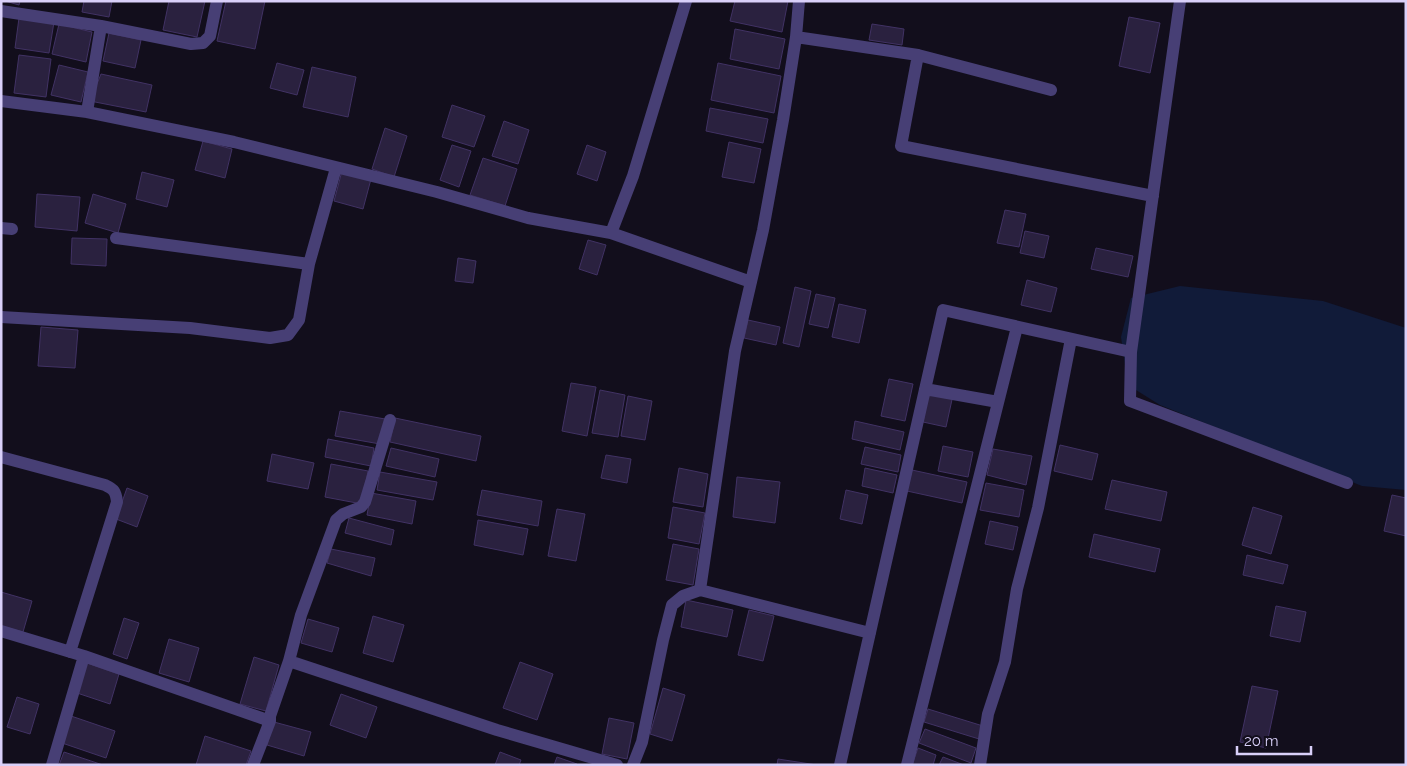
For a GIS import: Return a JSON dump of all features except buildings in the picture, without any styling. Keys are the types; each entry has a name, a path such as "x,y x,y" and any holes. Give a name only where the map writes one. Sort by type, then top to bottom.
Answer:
{"street":[{"path":"1,11 101,26 191,44 203,43 210,36 217,1"},
{"path":"611,233 634,176 686,1"},
{"path":"700,590 735,351 765,221 796,37 799,1"},
{"path":"1180,1 1131,352 1130,401 1347,483"},
{"path":"87,112 101,26"},
{"path":"796,37 918,55 1051,90"},
{"path":"918,55 901,146 1153,196"},
{"path":"1,101 87,112 234,142 436,192 528,218 611,233 751,282"},
{"path":"1,317 190,328 270,338 288,335 300,320 309,264 336,168"},
{"path":"116,238 309,264"},
{"path":"840,765 943,310 1131,352"},
{"path":"907,765 1017,327"},
{"path":"980,765 988,714 1006,662 1017,589 1038,508 1071,339"},
{"path":"925,389 998,402"},
{"path":"253,765 270,720 289,661 301,615 329,535 336,520 343,514 361,508 366,502 390,420"},
{"path":"1,457 105,485 112,488 116,494 116,502 70,652"},
{"path":"633,765 642,742 672,605 684,596 700,590 870,633"},
{"path":"1,631 84,656 270,720"},
{"path":"52,765 84,656"},
{"path":"289,661 497,730 617,765"}],"water":[{"path":"1180,286 1323,301 1406,328 1406,490 1362,486 1160,405 1128,385 1121,337 1131,298"}]}
